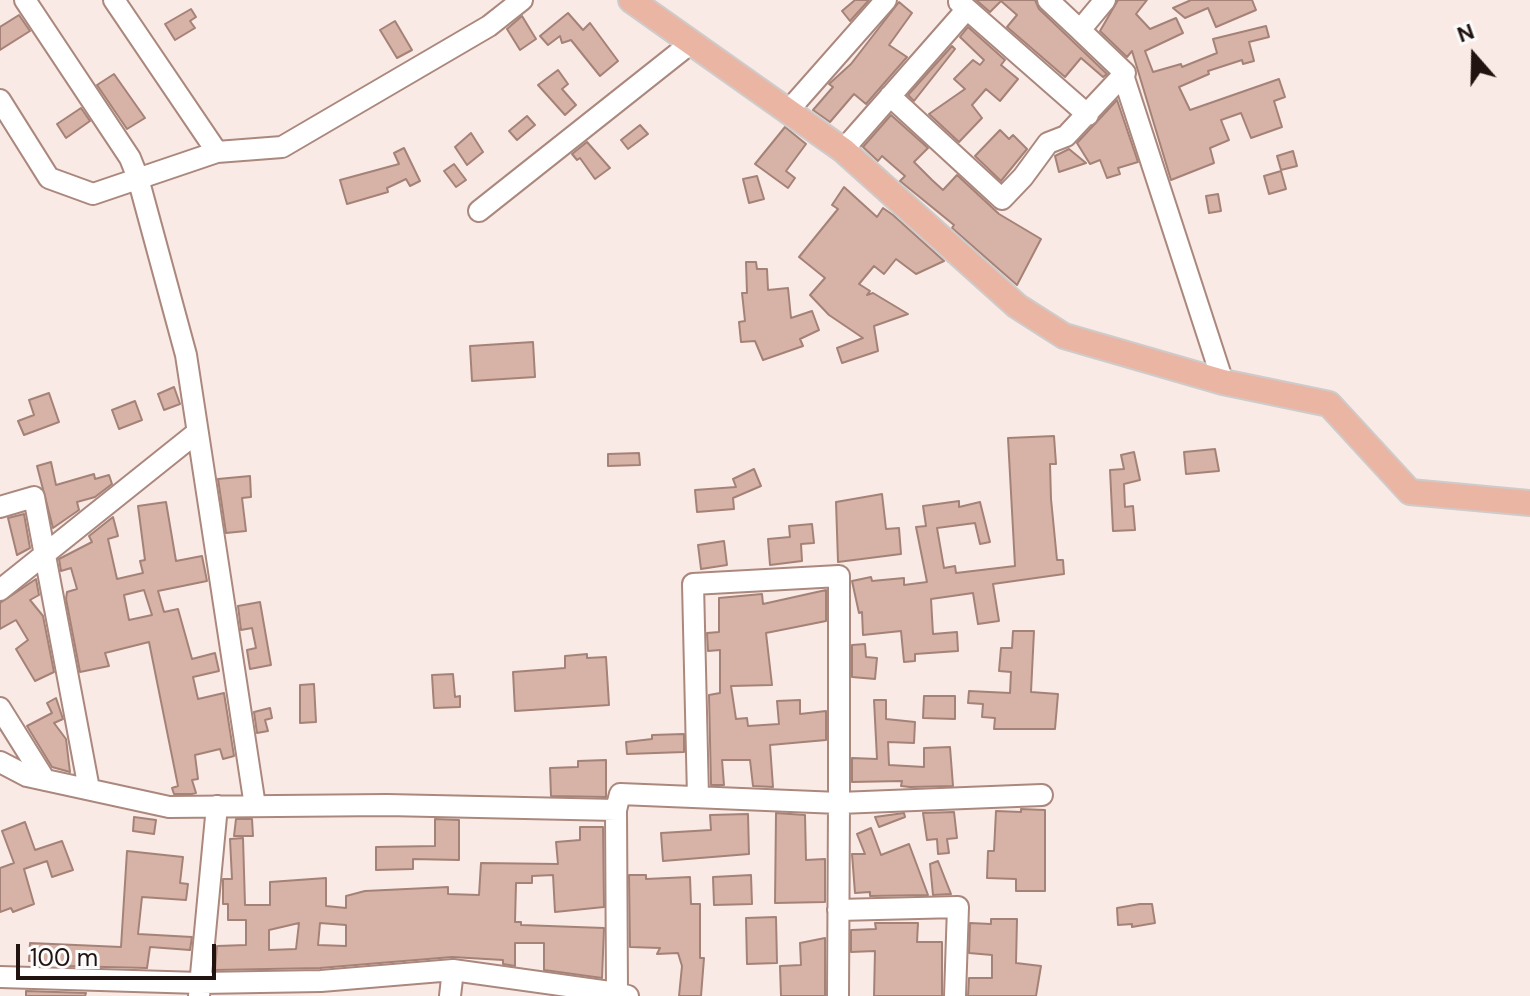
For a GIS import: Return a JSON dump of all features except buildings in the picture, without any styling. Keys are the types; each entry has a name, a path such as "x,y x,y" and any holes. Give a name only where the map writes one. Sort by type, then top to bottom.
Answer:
{"main road":[{"path":"631,0 843,150 1017,306 1064,336 1223,382 1329,404 1410,492 1530,503"}],"street":[{"path":"25,0 130,158 138,178 186,355 195,434 255,806"},
{"path":"114,0 217,152"},
{"path":"0,100 49,178 93,194 217,152 282,147 489,26 522,0"},
{"path":"788,111 886,0"},
{"path":"1048,0 1123,75 1223,382"},
{"path":"1080,30 1105,0"},
{"path":"843,150 962,4 1088,115"},
{"path":"479,211 691,43"},
{"path":"890,96 1002,199 1048,143 1066,136 1123,75"},
{"path":"0,590 195,434"},
{"path":"0,507 34,497 89,789"},
{"path":"698,797 693,584 839,576 838,996"},
{"path":"0,708 45,780"},
{"path":"0,762 27,776 169,807 616,810"},
{"path":"0,977 200,990 453,970 622,995 616,810 620,794 839,803 1042,795"},
{"path":"200,990 217,806"},
{"path":"838,910 958,907 955,996"},
{"path":"450,996 453,970"}]}
